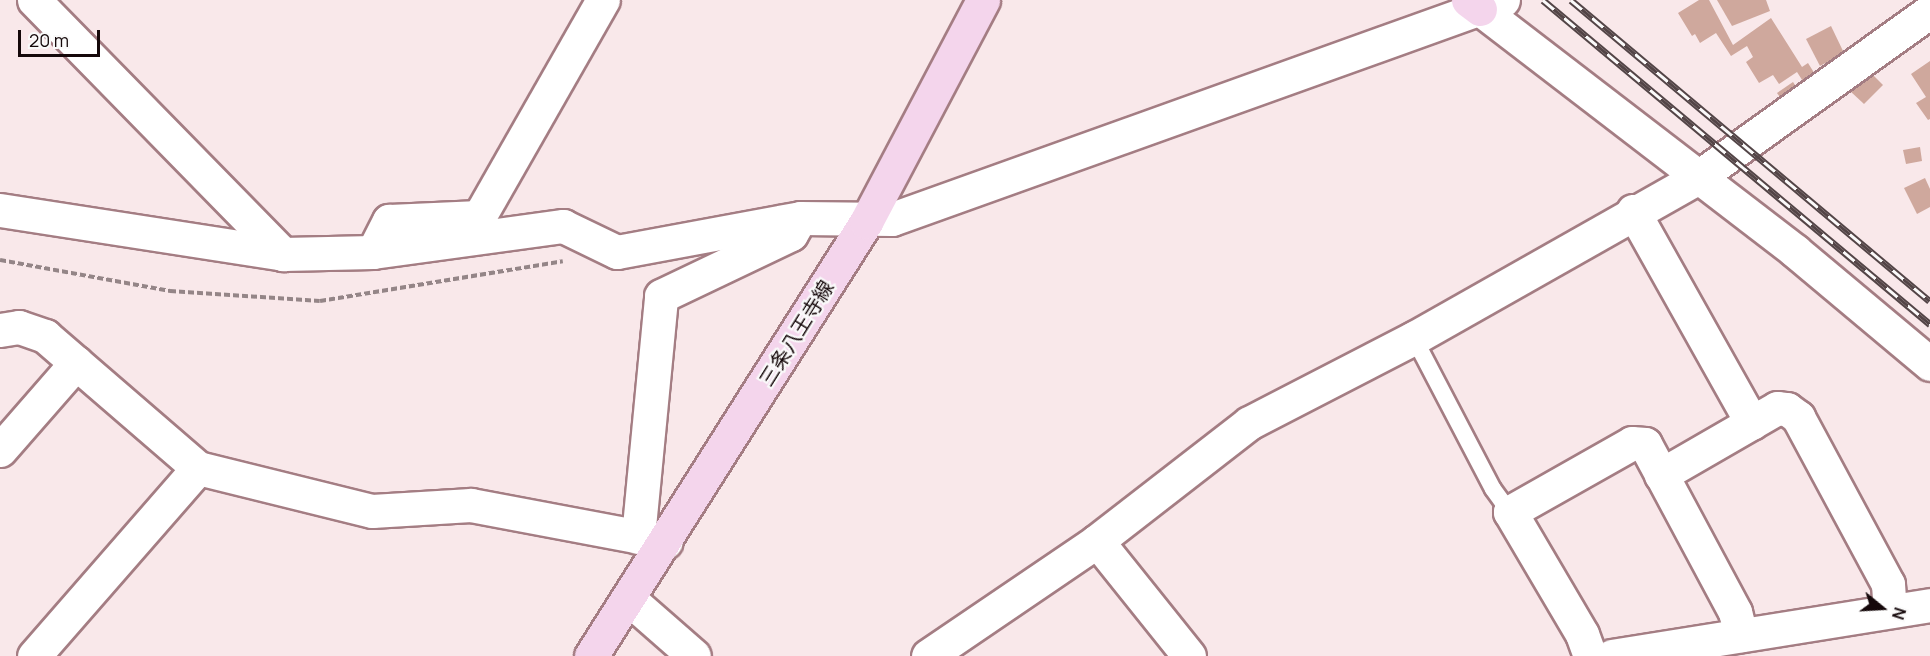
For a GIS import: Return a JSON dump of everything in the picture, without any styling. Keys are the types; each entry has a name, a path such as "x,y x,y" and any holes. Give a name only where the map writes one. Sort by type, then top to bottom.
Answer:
{"main road":[{"name":"三条八王寺線","path":"591,656 629,599 652,540 866,222 983,0"}],"street":[{"path":"34,0 283,254"},
{"path":"373,252 389,221 478,217 603,0"},
{"path":"0,210 283,254 373,252 563,226 617,252 800,218 866,222 892,219 1484,3 1697,177 1795,250 1930,364"},
{"path":"928,656 972,645 1097,541 1249,423 1414,339 1633,211 1697,177 1930,11"},
{"path":"1633,211 1752,423"},
{"path":"0,330 18,327 45,336 198,468 372,511 471,505 652,540 662,296 791,234 800,218"},
{"path":"0,450 76,363"},
{"path":"1661,475 1777,408 1787,409 1798,417 1888,584 1890,611"},
{"path":"1590,656 1582,634 1510,512 1632,443 1645,444 1735,612 1741,635"},
{"path":"34,656 198,468"},
{"path":"1097,541 1189,656"},
{"path":"629,599 694,656"},
{"path":"1612,656 1930,605"}],"lane":[{"path":"1414,339 1493,489 1510,512"}],"building":[{"path":"1699,0 1709,0 1733,45 1771,18 1802,67 1808,63 1818,79 1806,86 1797,72 1779,84 1773,75 1759,83 1746,62 1753,57 1747,46 1731,56 1716,33 1700,43 1695,34 1692,36 1678,13"},
{"path":"1717,0 1766,0 1770,11 1732,26"},
{"path":"1831,26 1844,53 1820,66 1806,39"},
{"path":"1930,61 1930,119 1928,120 1916,103 1926,97 1911,74"},
{"path":"1870,72 1883,85 1864,104 1850,91"},
{"path":"1793,82 1801,94 1785,104 1777,93"},
{"path":"1920,147 1922,161 1906,164 1903,150"},
{"path":"1925,178 1930,189 1930,207 1917,214 1904,188"}],"railway":[{"path":"1543,0 1930,324"},
{"path":"1571,0 1930,301"}]}
